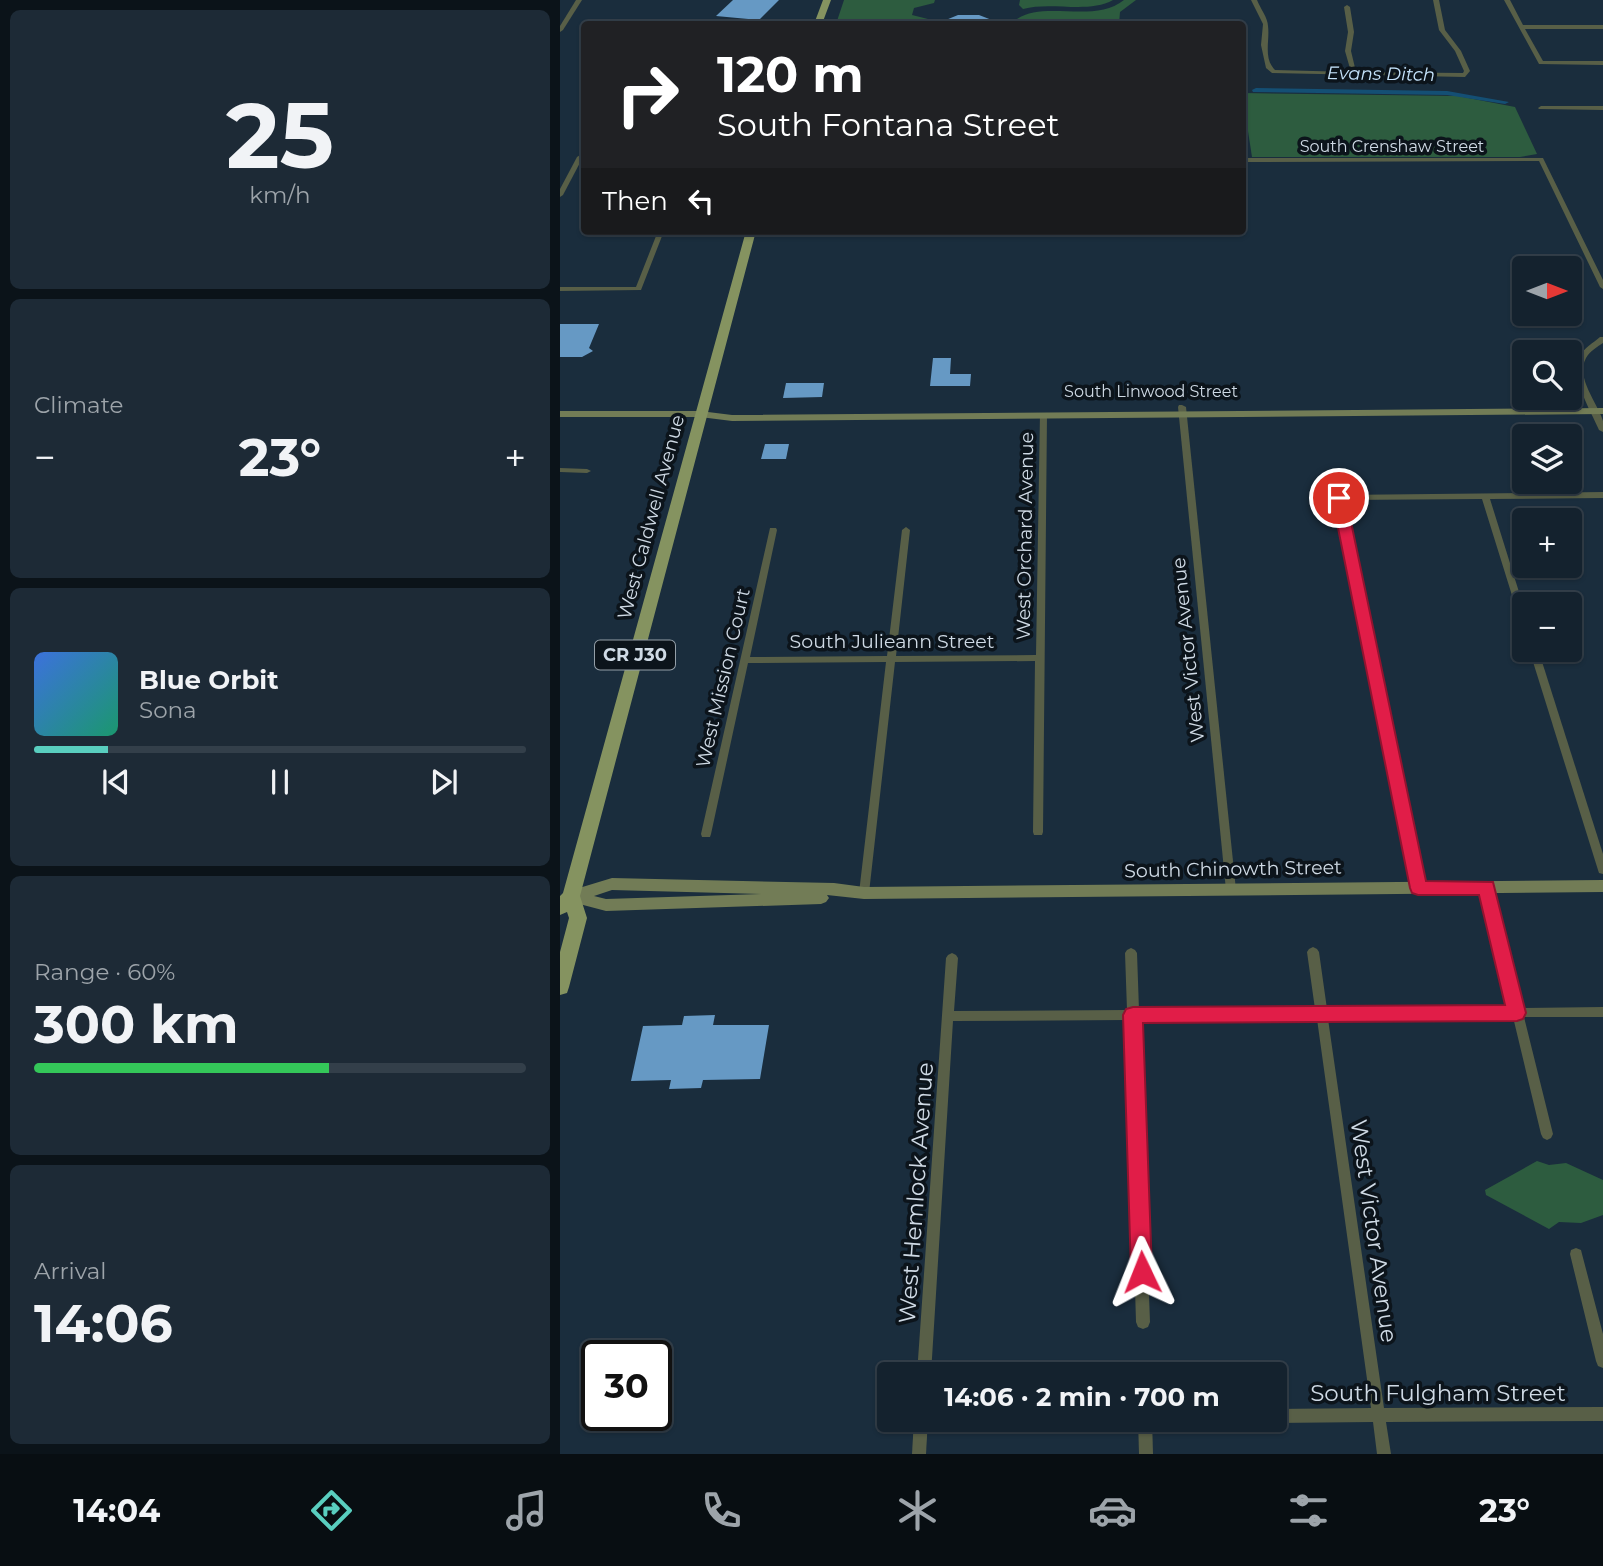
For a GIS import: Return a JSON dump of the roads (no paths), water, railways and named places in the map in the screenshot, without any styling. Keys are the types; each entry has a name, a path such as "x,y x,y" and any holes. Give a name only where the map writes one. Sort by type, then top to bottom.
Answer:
{"main road":[{"path":"819,21 827,0"},
{"name":"West Caldwell Avenue","path":"560,987 578,918 565,902 750,235"}],"street":[{"path":"560,30 579,0"},
{"path":"1254,0 1265,21 1264,48 1269,68 1274,72 1465,75 1467,70 1460,55 1440,26 1436,0"},
{"path":"1507,0 1541,63 1603,63"},
{"path":"1347,7 1352,32 1348,51 1354,74"},
{"path":"1522,27 1603,27"},
{"path":"1541,108 1603,108"},
{"path":"560,195 580,157"},
{"name":"South Crenshaw Street","path":"1246,160 1541,159 1603,287"},
{"path":"560,289 639,289 659,235"},
{"path":"1603,339 1583,357 1579,368 1598,408 1603,430"},
{"path":"1315,413 1410,409 1418,405"},
{"name":"South Linwood Street","path":"700,414 732,418 1043,415 1418,405 1598,408"},
{"path":"1043,415 1053,411 1116,407"},
{"name":"South Linwood Street","path":"560,414 1116,407 1315,413 1598,408"},
{"name":"West Victor Avenue","path":"1183,410 1231,890"},
{"name":"West Orchard Avenue","path":"1038,832 1043,415"},
{"path":"560,470 586,471"},
{"path":"1418,888 1339,498 1603,495"},
{"path":"1485,497 1515,592"},
{"name":"West Mission Court","path":"706,834 774,530"},
{"path":"864,893 906,530"},
{"name":"South Julieann Street","path":"746,660 1039,658"},
{"path":"1537,662 1603,870"},
{"name":"South Chinowth Street","path":"565,902 606,905 832,898 864,893 1603,886"},
{"path":"1486,887 1547,1134"},
{"path":"1131,953 1143,1322"},
{"name":"West Victor Avenue","path":"1313,953 1384,1454"},
{"name":"West Hemlock Avenue","path":"925,1362 952,958"},
{"path":"949,1016 1603,1012"},
{"path":"1576,1254 1603,1361"},
{"name":"South Fulgham Street","path":"1287,1416 1603,1415"},
{"path":"919,1454 920,1432"},
{"path":"1145,1432 1146,1454"}],"waterway":[{"name":"Evans Ditch","path":"1256,90 1447,93 1505,102"}]}
